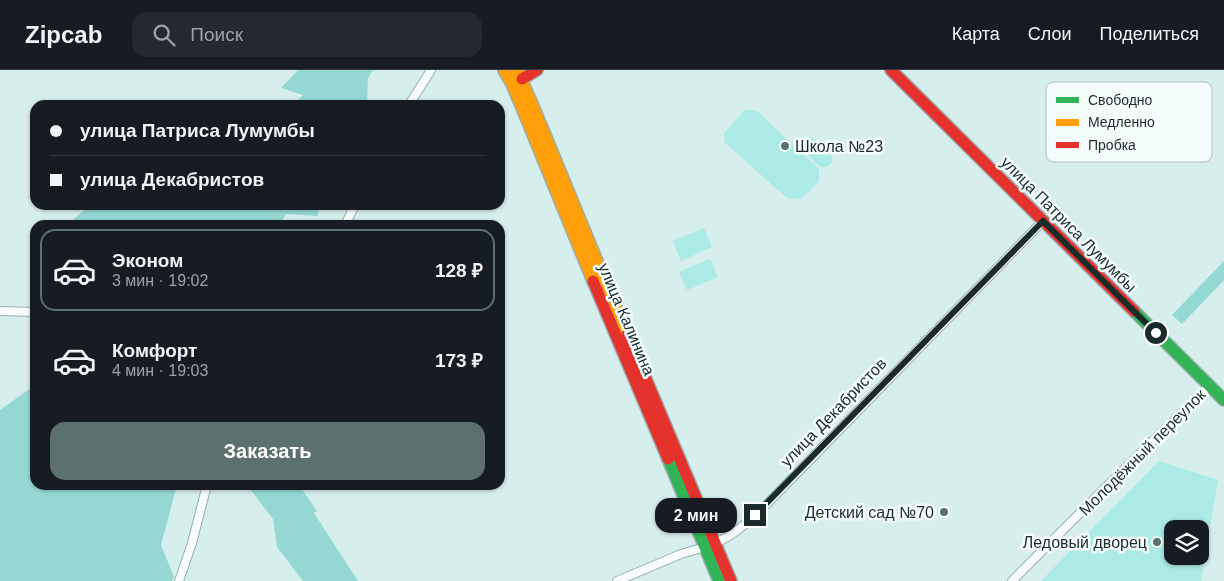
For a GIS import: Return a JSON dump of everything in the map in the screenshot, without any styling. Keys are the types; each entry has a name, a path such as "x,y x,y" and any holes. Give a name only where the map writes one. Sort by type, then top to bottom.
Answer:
{"main road":[{"name":"улица Калинина","path":"504,70 517,78 672,443 710,545 719,581"},
{"path":"517,78 536,70"},
{"name":"улица Патриса Лумумбы","path":"891,70 1224,400"},
{"name":"улица Калинина","path":"710,545 731,581"}],"street":[{"path":"412,100 430,70"},
{"name":"улица Декабристов","path":"617,581 735,534 1043,221"},
{"path":"0,311 30,312"},
{"name":"Молодёжный переулок","path":"1012,581 1209,386"},
{"path":"178,581 192,543 206,490"}],"shaded area":[{"path":"298,70 373,70 368,78 367,100 298,100 303,95 281,88"},
{"path":"745,110 757,111 819,169 819,181 802,199 787,198 725,143 724,133"},
{"path":"809,137 820,143 832,157 833,161 828,166 821,167 805,152 803,146 805,140"},
{"path":"84,210 319,210 318,216 286,214 282,220 73,220"},
{"path":"704,228 712,247 681,261 673,241"},
{"path":"710,259 718,277 687,290 679,272"},
{"path":"1224,261 1224,280 1182,324 1172,315"},
{"path":"30,389 30,490 176,490 161,545 174,577 172,581 0,581 0,410"},
{"path":"1159,461 1218,480 1209,533 1209,520 1164,520 1164,565 1204,565 1201,581 1041,581"},
{"path":"251,490 302,490 317,511 314,513 358,581 303,581 277,547 273,519"}],"traffic: fast":[{"path":"1134,311 1224,400"},
{"path":"668,459 719,581"}],"traffic: slow":[{"path":"504,70 523,110 593,281"},
{"path":"517,70 627,334"}],"traffic: jam":[{"path":"522,79 537,70"},
{"path":"891,70 1134,311"},
{"path":"593,281 668,459"},
{"path":"627,334 731,581"}],"place":[{"name":"Школа №23","path":"785,146"},
{"name":"Детский сад №70","path":"944,512"},
{"name":"Ледовый дворец","path":"1157,542"}],"route":[{"path":"755,515 1043,221 1156,333"}]}
